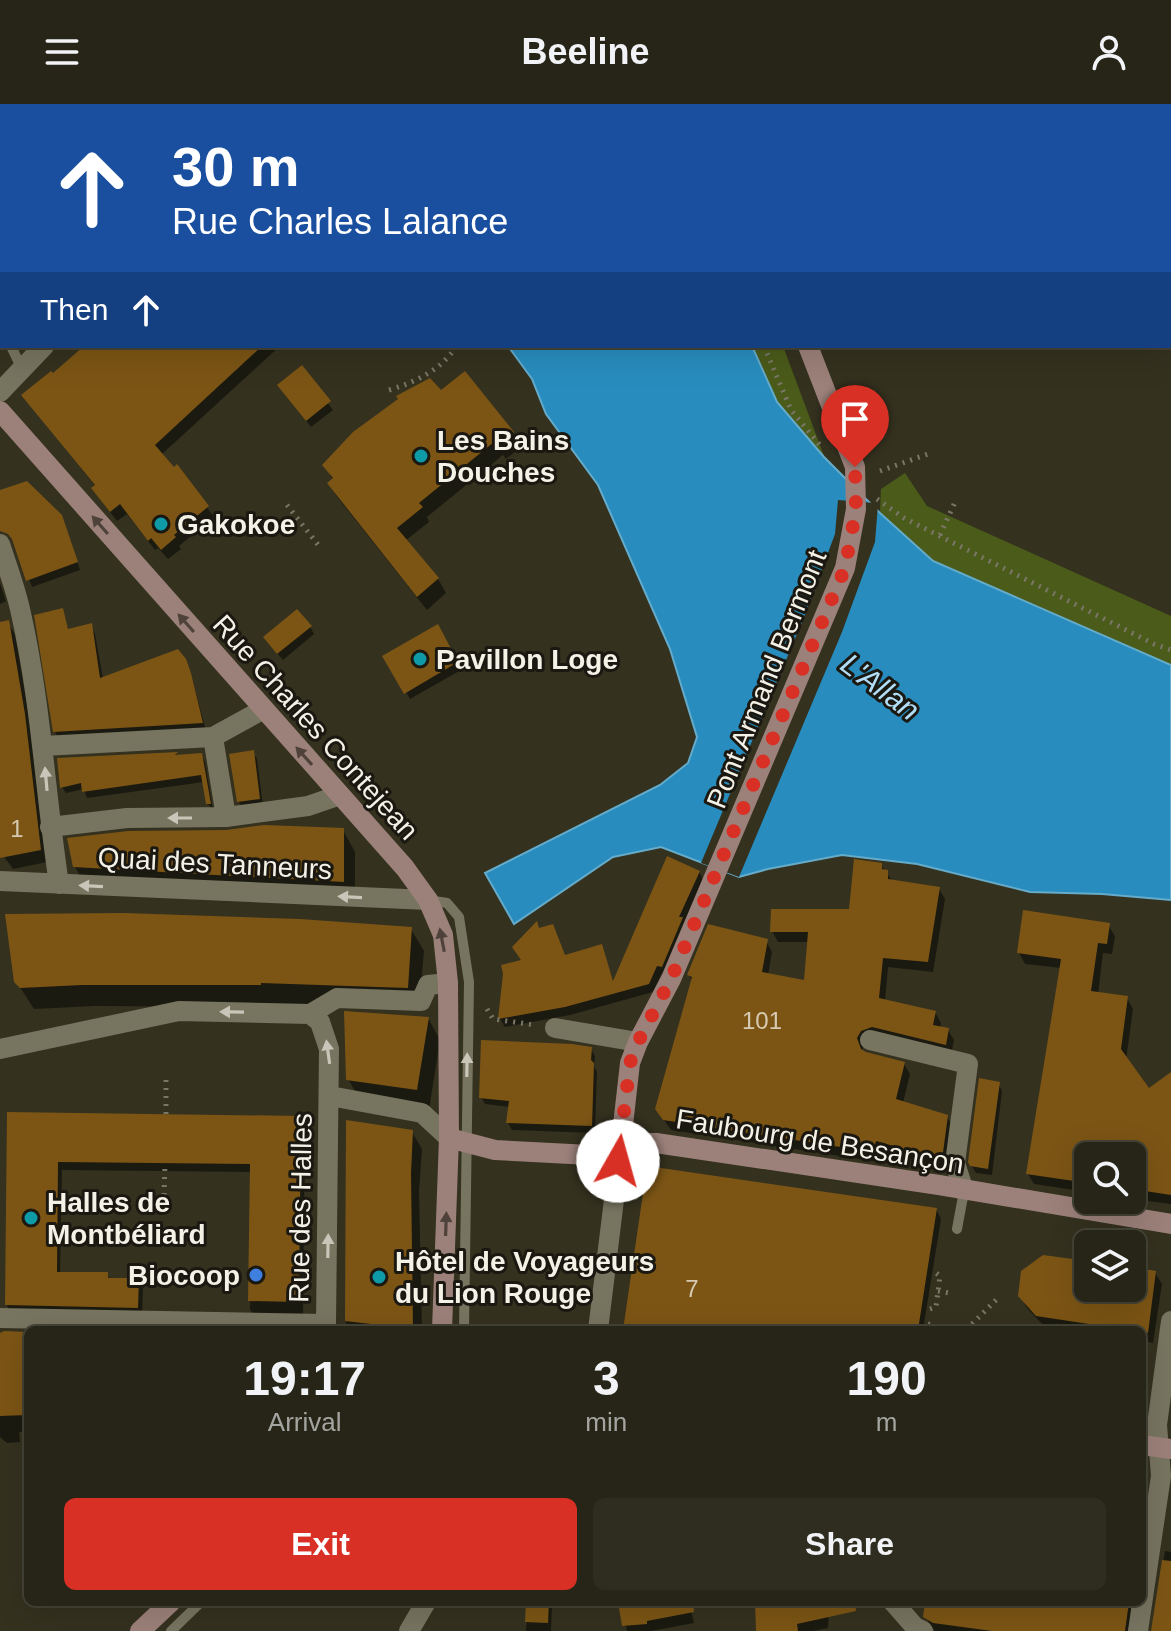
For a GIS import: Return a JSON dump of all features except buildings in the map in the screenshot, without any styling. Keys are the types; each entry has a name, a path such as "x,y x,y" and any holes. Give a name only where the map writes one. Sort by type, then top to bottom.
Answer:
{"main road":[{"name":"Pont Armand Bermont","path":"638,1042 671,979 845,568 856,509 809,348"},
{"name":"Rue Charles Contejean","path":"0,411 405,868 428,900 459,983 457,1140 442,1326"},
{"path":"621,1143 630,1063 638,1042"},
{"name":"Faubourg de Besançon","path":"457,1140 495,1150 590,1155 621,1143 656,1143 939,1185 1171,1224"},
{"path":"140,1631 167,1606"}],"street":[{"path":"0,392 42,348"},
{"path":"0,544 20,609 43,746 59,884"},
{"path":"43,746 213,737 262,710"},
{"path":"213,737 226,817"},
{"path":"50,827 127,818 226,817 308,806 340,795"},
{"name":"Quai des Tanneurs","path":"0,881 428,900"},
{"path":"0,1049 179,1011 310,1014 337,998 421,1001 428,985 459,983"},
{"name":"Rue des Halles","path":"0,1318 326,1324 329,1049 320,1022 310,1014"},
{"path":"555,1028 638,1042"},
{"path":"870,1040 968,1064 955,1163 964,1191"},
{"name":"Faubourg de Besançon","path":"330,1096 422,1113 457,1140"},
{"path":"598,1326 621,1143"},
{"path":"1146,1577 1161,1476 1157,1425 1171,1321"},
{"path":"409,1631 424,1606"},
{"path":"897,1606 915,1627 923,1631"},
{"path":"1138,1631 1142,1606"}],"lane":[{"path":"12,348 22,369"},
{"path":"457,1140 464,1326"},
{"path":"957,1229 964,1191"},
{"path":"171,1631 197,1606"}],"path":[{"path":"389,390 412,383 435,370 455,348"},
{"path":"765,348 791,410 843,459"},
{"path":"880,471 928,454"},
{"path":"865,491 904,518 1171,650"},
{"path":"940,535 956,500"},
{"path":"287,505 319,546"},
{"path":"459,983 493,1019 555,1028"},
{"path":"166,1079 166,1114"},
{"path":"164,1195 165,1163"},
{"path":"930,1309 936,1307 940,1276 935,1272"},
{"path":"938,1291 949,1293"},
{"path":"972,1324 998,1298"},
{"path":"928,1324 933,1326"}],"green space":[{"path":"754,348 784,348 824,456 777,402"},
{"path":"905,473 927,506 1171,616 1171,665 933,561 880,513 881,489"}],"water":[{"name":"L'Allan","path":"509,348 753,348 777,402 824,457 933,561 1171,665 1171,900 1030,892 917,864 842,855 739,877 661,847 613,857 514,924 485,873 660,785 688,763 697,737 670,649 598,485 546,414 532,379"}],"pier":[{"path":"838,500 878,505 875,542 842,632 739,877 701,863 804,617 835,534"}],"place":[{"name":"Les Bains Douches","path":"421,456"},
{"name":"Gakokoe","path":"161,524"},
{"name":"Pavillon Loge","path":"420,659"},
{"name":"Halles de Montbéliard","path":"31,1218"},
{"name":"Biocoop","path":"256,1275"},
{"name":"Hôtel de Voyageurs du Lion Rouge","path":"379,1277"}],"route":[{"path":"618,1161 630,1063 638,1042 671,979 845,568 856,509 855,467"}]}
